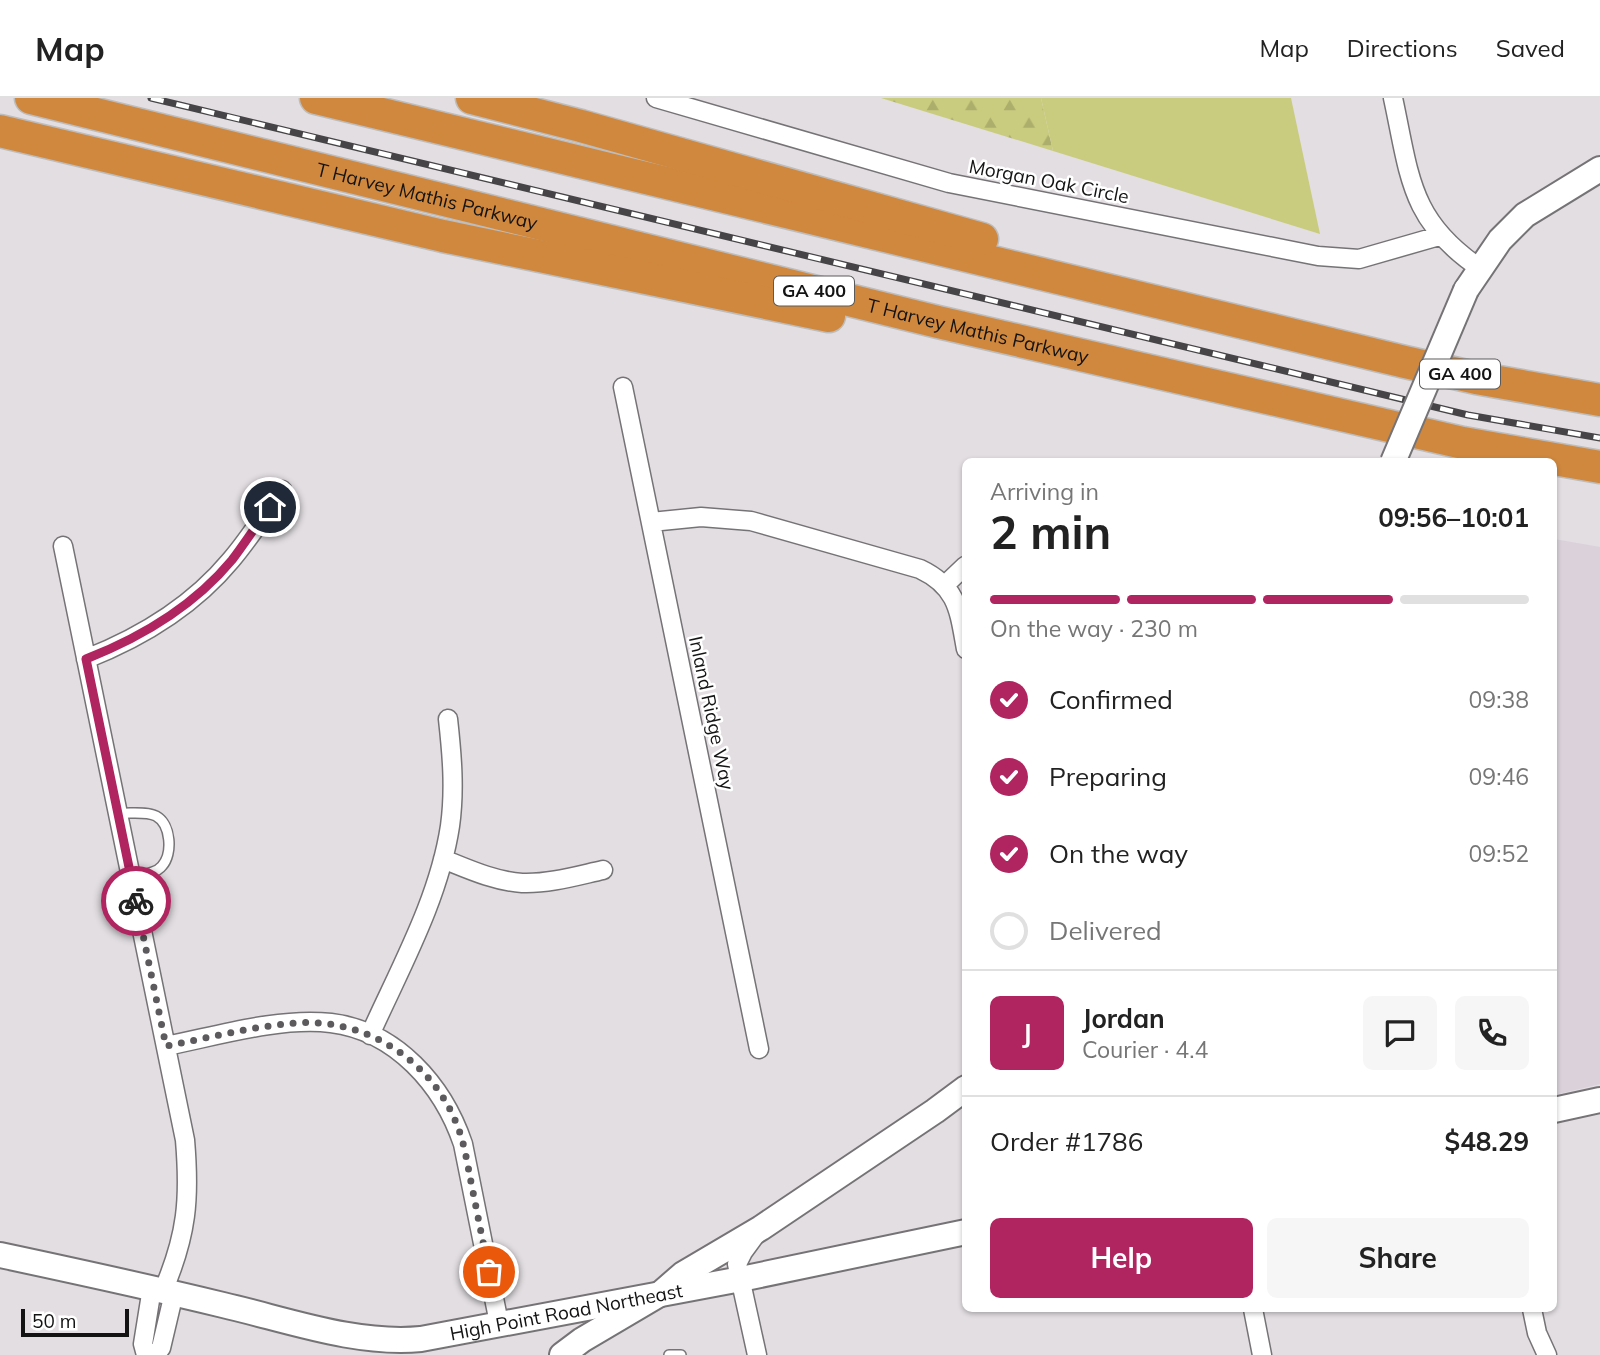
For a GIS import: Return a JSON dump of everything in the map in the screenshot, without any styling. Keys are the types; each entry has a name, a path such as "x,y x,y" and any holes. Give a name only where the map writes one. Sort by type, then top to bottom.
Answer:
{"highway":[{"name":"T Harvey Mathis Parkway","path":"31,98 938,322 1463,443 1549,458"},
{"name":"GA 400","path":"316,98 1476,378 1600,400"},
{"path":"472,98 899,214 1322,341"},
{"path":"0,131 443,236 872,325 938,322"},
{"path":"0,145 100,154"},
{"name":"T Harvey Mathis Parkway","path":"1557,459 1600,467"}],"street":[{"name":"Morgan Oak Circle","path":"656,98 949,183 1318,256 1359,259 1439,236"},
{"path":"1393,98 1412,187 1423,211 1439,236 1458,254 1481,269"},
{"path":"1395,458 1466,290 1500,240 1525,215 1600,169"},
{"name":"Inland Ridge Way","path":"623,387 759,1048"},
{"path":"86,659 145,632 194,598 232,559 282,489"},
{"path":"651,522 701,517 751,521 920,569 933,575 954,597 962,627"},
{"path":"63,546 185,1140 188,1183 182,1238 143,1344 146,1355"},
{"path":"945,585 962,569"},
{"path":"370,1035 428,902 443,859 450,825 453,788 448,719"},
{"path":"443,859 483,876 521,883 551,881 603,870"},
{"path":"166,1046 299,1023 331,1023 370,1035 395,1049 419,1068 439,1092 455,1119 463,1144 499,1323"},
{"path":"562,1355 582,1340 660,1294 683,1274 761,1228 962,1091"},
{"path":"1557,1109 1600,1100"},
{"path":"757,1355 737,1264 743,1251 761,1228"},
{"name":"High Point Road Northeast","path":"0,1255 377,1340 421,1339 741,1279 962,1233"},
{"path":"154,1355 161,1348 163,1290"},
{"path":"1253,1312 1262,1355"},
{"path":"1533,1312 1547,1355"}],"lane":[{"path":"118,813 150,814 164,822 168,832 166,859 162,867 154,872 131,877"},
{"path":"669,1355 681,1355"}],"shaded area":[{"path":"1557,540 1600,547 1600,1084 1557,1094"}],"green space":[{"path":"881,98 1041,98 1053,151"},
{"path":"1041,98 1291,98 1320,234 1053,151"}],"railway":[{"path":"151,98 1468,415 1600,438"}],"way so far":[{"path":"136,901 166,1046 272,1026 331,1023 370,1035 395,1049 419,1068 439,1092 455,1119 463,1144 489,1272"}],"route":[{"path":"136,901 86,659 145,632 194,598 232,559 270,507"}]}
